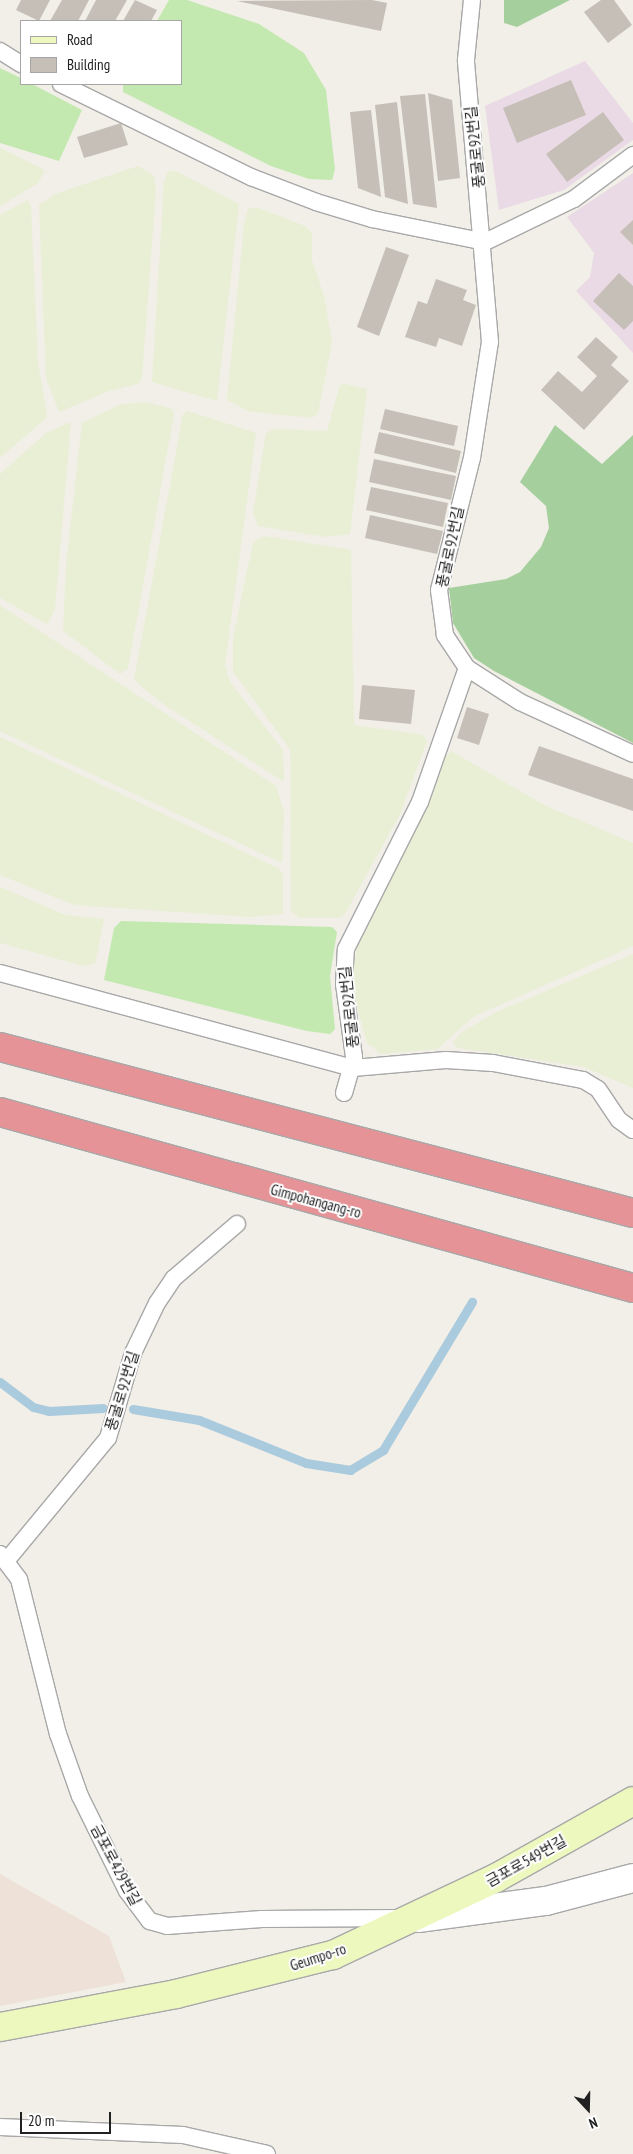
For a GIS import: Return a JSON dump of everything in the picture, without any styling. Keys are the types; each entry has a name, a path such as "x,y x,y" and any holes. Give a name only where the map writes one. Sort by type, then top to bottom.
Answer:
{"highway":[{"path":"0,1047 633,1213"},
{"name":"Gimpohangang-ro","path":"0,1112 633,1288"}],"main road":[{"name":"금포로549번길","path":"418,1918 633,1801"},
{"name":"Geumpo-ro","path":"0,2027 262,1975 333,1955 418,1918"}],"street":[{"name":"Geumpo-ro","path":"418,1918 546,1901 633,1878"}],"lane":[{"name":"풍굴로92번길","path":"344,1093 353,1068 344,984 346,949 420,802 467,668 445,635 440,590 487,376 490,301 466,60 472,0"},
{"path":"0,52 20,63"},
{"path":"63,85 251,176 316,202 372,220 485,242 574,199 633,155"},
{"path":"467,668 520,702 633,754"},
{"path":"0,973 353,1068 446,1060 551,1073 598,1089 619,1120 633,1130"},
{"name":"풍굴로92번길","path":"4,1557 108,1438 133,1353 157,1303 174,1278 237,1224"},
{"name":"금포로429번길","path":"4,1557 30,1613 69,1767 112,1862 150,1921 195,1926 262,1919 418,1918"},
{"path":"0,2127 183,2135 267,2154"}],"shaded area":[{"path":"585,61 633,123 633,140 564,190 499,210 485,106"},
{"path":"633,173 633,353 576,291 590,277 594,253 567,217"},
{"path":"0,1874 109,1936 126,1982 0,2006"}],"green space":[{"path":"169,0 187,0 259,24 304,53 326,90 335,169 332,180 309,179 271,166 123,92 123,85 182,85 182,20 158,20"},
{"path":"504,0 570,0 517,27 504,23"},
{"path":"0,68 20,78 20,85 34,85 82,110 59,161 0,143"},
{"path":"0,148 45,170 38,183 0,206"},
{"path":"138,166 153,175 156,189 142,378 138,384 109,391 59,412 46,377 39,205 55,194"},
{"path":"176,171 239,204 217,401 152,382 164,181 168,172"},
{"path":"27,200 31,206 38,362 47,417 0,458 0,215"},
{"path":"256,207 305,226 312,233 312,260 324,296 332,342 318,413 312,418 248,411 227,400 244,224 248,209"},
{"path":"346,384 367,389 350,534 326,537 258,526 253,513 266,433 274,429 327,431 340,385"},
{"path":"144,402 171,408 174,414 128,668 120,674 63,631 66,564 82,423 119,405"},
{"path":"188,411 256,433 225,665 230,682 283,750 284,782 163,704 134,680 183,414"},
{"path":"71,422 55,609 47,624 0,598 0,474 46,433"},
{"path":"555,425 602,464 633,435 633,743 494,671 474,658 453,623 449,588 506,579 520,572 541,547 549,528 546,506 520,482"},
{"path":"264,536 351,550 354,725 423,735 427,741 400,814 345,914 338,918 299,918 291,911 290,749 233,672 233,638 253,542"},
{"path":"0,605 276,786 284,813 282,863 0,731"},
{"path":"0,737 278,868 283,874 283,914 251,917 74,905 0,875"},
{"path":"451,751 546,806 633,843 633,946 473,1017 437,1049 381,1054 367,1043 355,1000 353,972 359,938 427,807 444,758"},
{"path":"0,887 65,915 104,919 95,963 83,966 0,943"},
{"path":"121,921 332,927 337,932 330,976 335,1029 330,1034 307,1031 104,980 114,928"},
{"path":"633,954 633,1088 584,1067 458,1048 453,1043 459,1034 496,1012"}],"building":[{"path":"21,0 50,0 40,20 16,10"},
{"path":"62,0 89,0 79,20 51,20"},
{"path":"96,0 127,0 116,20 86,20"},
{"path":"135,0 157,10 152,20 124,20"},
{"path":"372,0 387,3 381,31 237,1"},
{"path":"601,0 614,0 632,25 608,43 584,12"},
{"path":"571,80 586,115 517,143 503,108"},
{"path":"428,93 452,100 460,178 438,181"},
{"path":"425,94 437,208 413,204 400,96"},
{"path":"397,102 408,204 385,197 375,105"},
{"path":"371,110 381,197 358,188 350,112"},
{"path":"603,112 624,140 567,182 546,154"},
{"path":"121,123 128,145 84,158 77,137"},
{"path":"633,220 633,245 620,232"},
{"path":"386,247 409,255 379,336 357,327"},
{"path":"619,273 633,286 633,321 624,330 593,301"},
{"path":"436,279 467,290 463,300 476,305 462,346 439,338 436,347 405,337 418,301 427,304"},
{"path":"596,337 618,357 611,365 629,381 584,430 541,390 558,371 582,392 597,376 577,357"},
{"path":"385,409 458,426 454,446 380,429"},
{"path":"379,432 461,451 456,473 374,453"},
{"path":"374,459 456,476 451,500 369,482"},
{"path":"371,487 448,503 443,527 366,510"},
{"path":"370,515 443,531 437,554 365,538"},
{"path":"362,685 415,690 411,724 359,719"},
{"path":"467,707 489,714 479,745 457,738"},
{"path":"539,746 633,779 633,811 528,775"}],"waterway":[{"path":"133,1409 199,1420 306,1463 350,1470 383,1450 472,1302"},
{"path":"0,1382 33,1407 49,1411 103,1408"}]}
